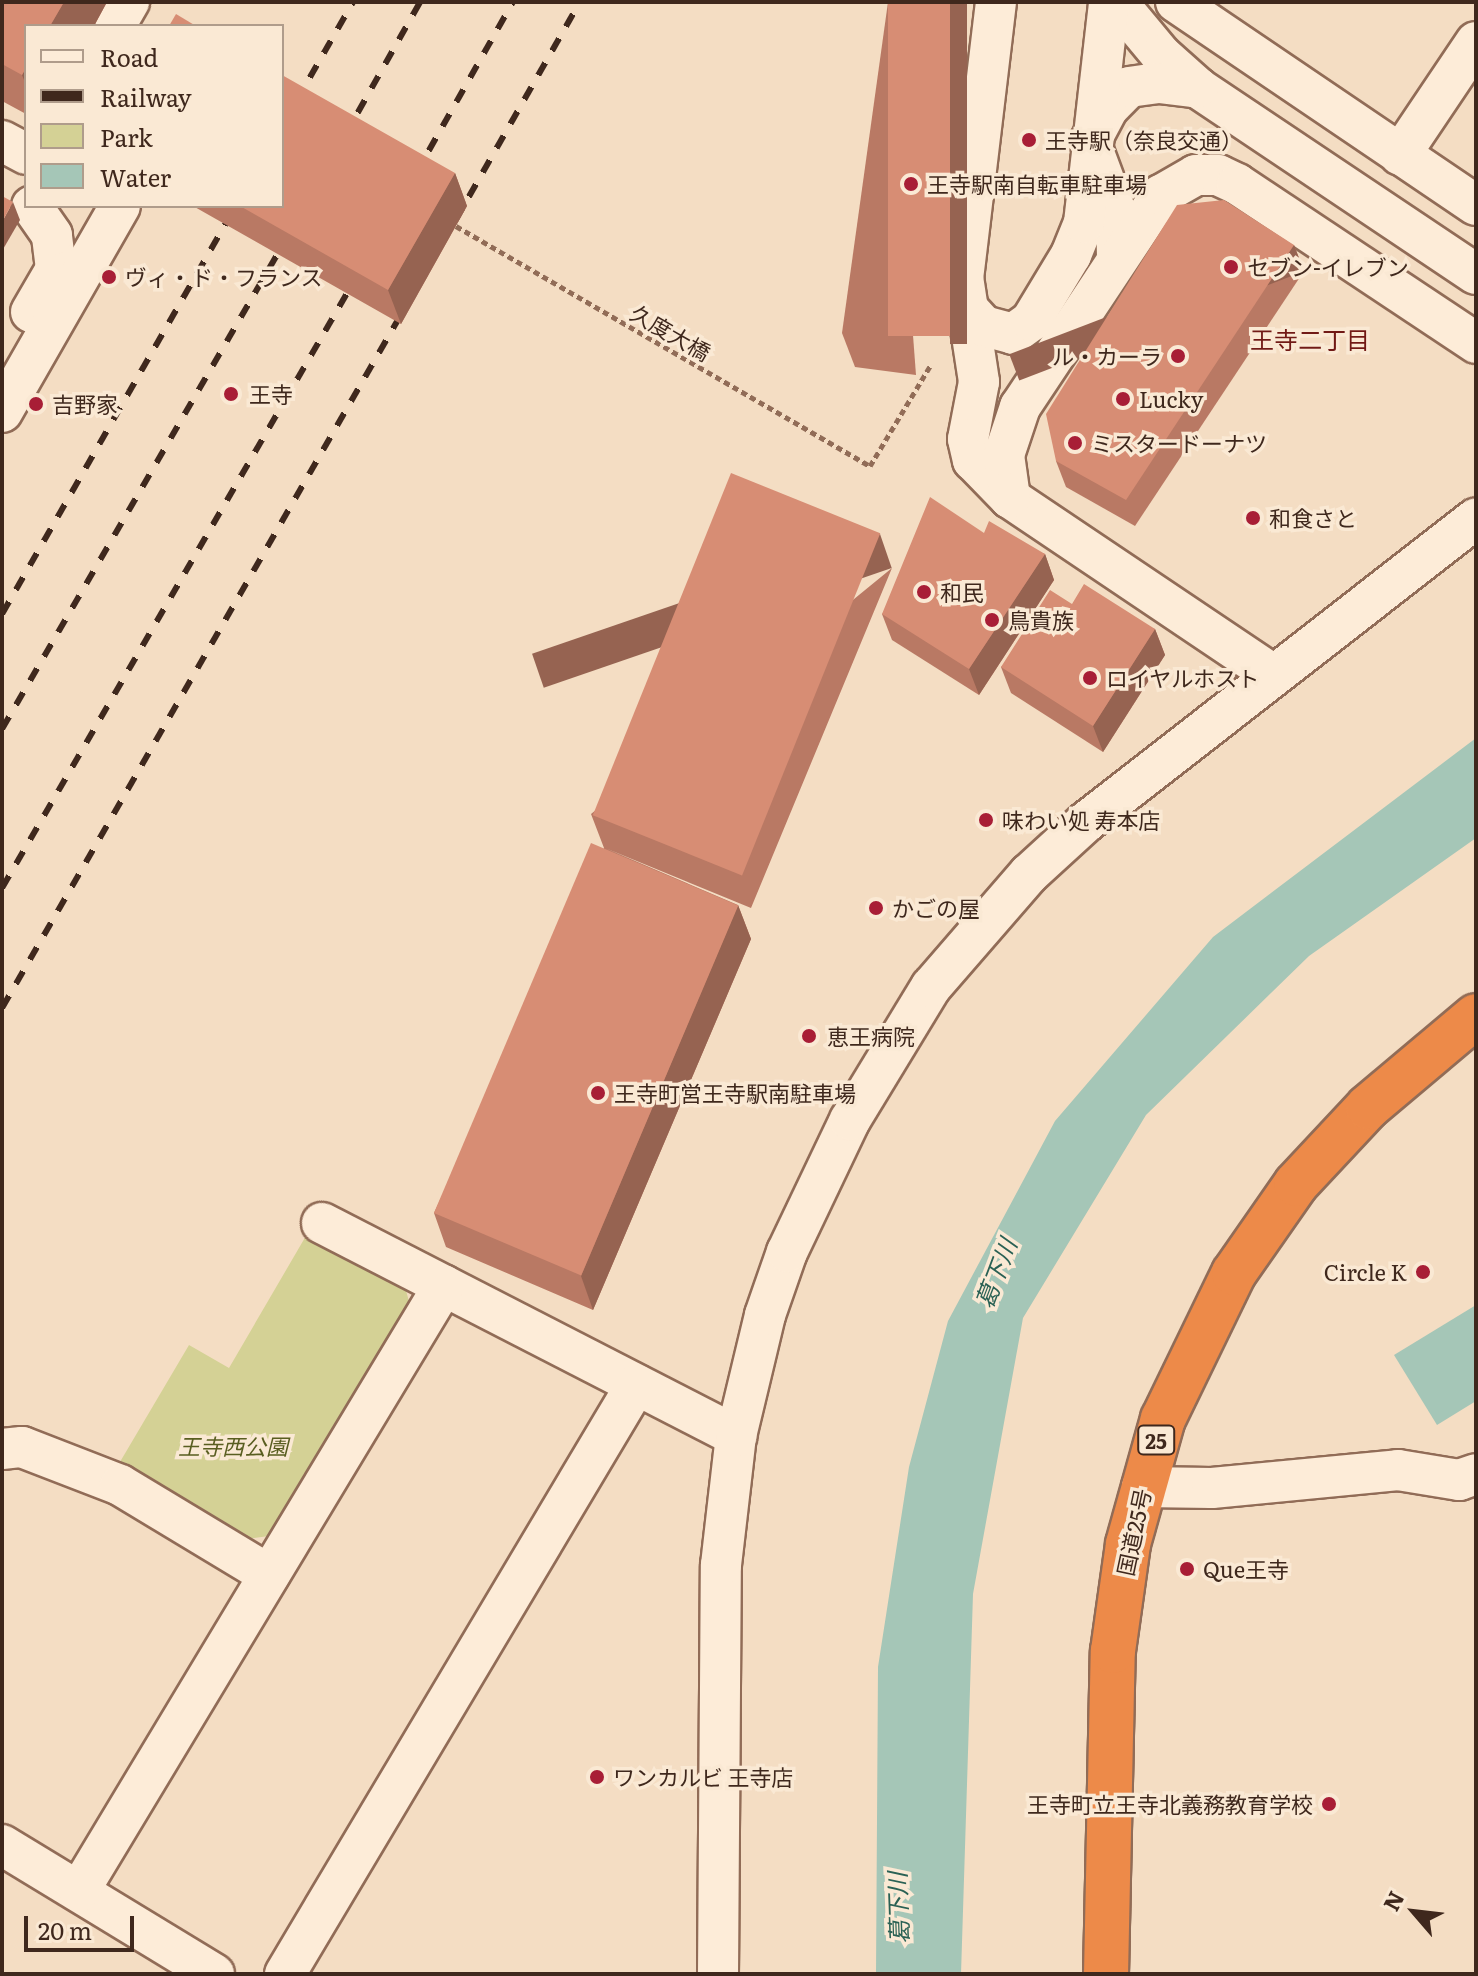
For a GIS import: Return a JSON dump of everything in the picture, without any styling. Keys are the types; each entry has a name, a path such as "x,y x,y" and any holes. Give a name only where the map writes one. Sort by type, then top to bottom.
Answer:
{"highway":[{"name":"国道25号","path":"1106,1974 1113,1651 1142,1487 1184,1371 1261,1230 1368,1107 1476,1016"}],"street":[{"path":"116,24 129,2"},
{"path":"996,2 964,251 967,308 979,382 968,439 973,460 1010,498 1273,675"},
{"path":"967,308 1000,335 1013,334 1031,321 1054,288 1084,223 1090,142 1109,2"},
{"path":"1117,2 1161,55 1198,88 1476,274"},
{"path":"1176,2 1476,205"},
{"path":"1400,155 1476,42"},
{"path":"1117,257 1116,212 1090,142 1109,107 1129,87 1159,83 1198,88"},
{"path":"2,141 24,153"},
{"path":"1010,498 1004,455 1009,431 1052,356 1161,195 1196,175 1218,175 1476,343"},
{"path":"2,188 24,201"},
{"path":"2,363 56,269 52,235 33,208"},
{"path":"2,412 119,208"},
{"path":"976,353 1000,371 1018,374 1052,356"},
{"path":"718,1974 721,1565 736,1436 765,1315 787,1252 850,1120 931,987 1029,874 1273,675 1476,518"},
{"path":"322,1223 736,1436"},
{"path":"79,1891 444,1285"},
{"path":"285,1974 636,1385"},
{"path":"2,1449 22,1447 120,1485 269,1575"},
{"path":"1142,1487 1212,1488 1398,1470 1459,1480 1476,1474"},
{"path":"2,1845 214,1974"}],"path":[{"name":"久度大橋","path":"456,226 870,466 930,366"}],"green space":[{"name":"王寺西公園","path":"310,1229 402,1276 410,1305 269,1536 237,1540 117,1467 189,1345 229,1368"}],"water":[{"name":"葛下川","path":"1476,738 1476,838 1309,956 1146,1115 1023,1318 973,1594 961,1974 876,1974 878,1667 909,1467 948,1321 1055,1121 1213,937"},
{"path":"1476,1305 1476,1401 1437,1425 1394,1355"}],"building":[{"path":"2,2 64,2 51,24 24,24 22,75 2,64"},
{"name":"王寺駅南自転車駐車場","path":"888,2 950,2 950,336 888,336"},
{"path":"176,14 193,24 170,24"},
{"path":"284,76 455,173 388,290 244,208 284,208"},
{"path":"2,196 13,202 2,222"},
{"name":"ル・カーラ","path":"1224,200 1294,245 1126,500 1056,461 1046,414 1177,205"},
{"path":"731,473 880,533 742,875 593,815"},
{"path":"930,497 984,533 989,521 1045,554 969,669 882,614"},
{"path":"1084,584 1155,629 1093,726 1001,667 1050,590 1072,604"},
{"name":"王寺町営王寺駅南駐車場","path":"591,843 738,906 581,1276 434,1213"}],"railway":[{"path":"284,123 353,2"},
{"path":"344,137 420,2"},
{"path":"415,175 513,2"},
{"path":"455,221 580,2"},
{"path":"2,614 235,208"},
{"path":"2,729 289,234"},
{"path":"2,888 357,276"},
{"path":"2,1008 407,304"}],"place":[{"name":"王寺駅（奈良交通）","path":"1029,140"},
{"name":"王寺駅南自転車駐車場","path":"911,184"},
{"name":"セブン-イレブン","path":"1231,267"},
{"name":"ヴィ・ド・フランス","path":"109,277"},
{"name":"ル・カーラ","path":"1178,356"},
{"name":"王寺","path":"231,394"},
{"name":"Lucky","path":"1123,399"},
{"name":"吉野家","path":"36,404"},
{"name":"ミスタードーナツ","path":"1075,443"},
{"name":"和食さと","path":"1253,518"},
{"name":"和民","path":"924,592"},
{"name":"鳥貴族","path":"992,620"},
{"name":"ロイヤルホスト","path":"1090,678"},
{"name":"味わい処 寿本店","path":"986,820"},
{"name":"かごの屋","path":"876,908"},
{"name":"恵王病院","path":"809,1036"},
{"name":"王寺町営王寺駅南駐車場","path":"598,1093"},
{"name":"Circle K","path":"1423,1272"},
{"name":"Que王寺","path":"1187,1569"},
{"name":"ワンカルビ 王寺店","path":"597,1777"},
{"name":"王寺町立王寺北義務教育学校","path":"1329,1804"}],"district":[{"name":"王寺二丁目","path":"1310,339"}]}
